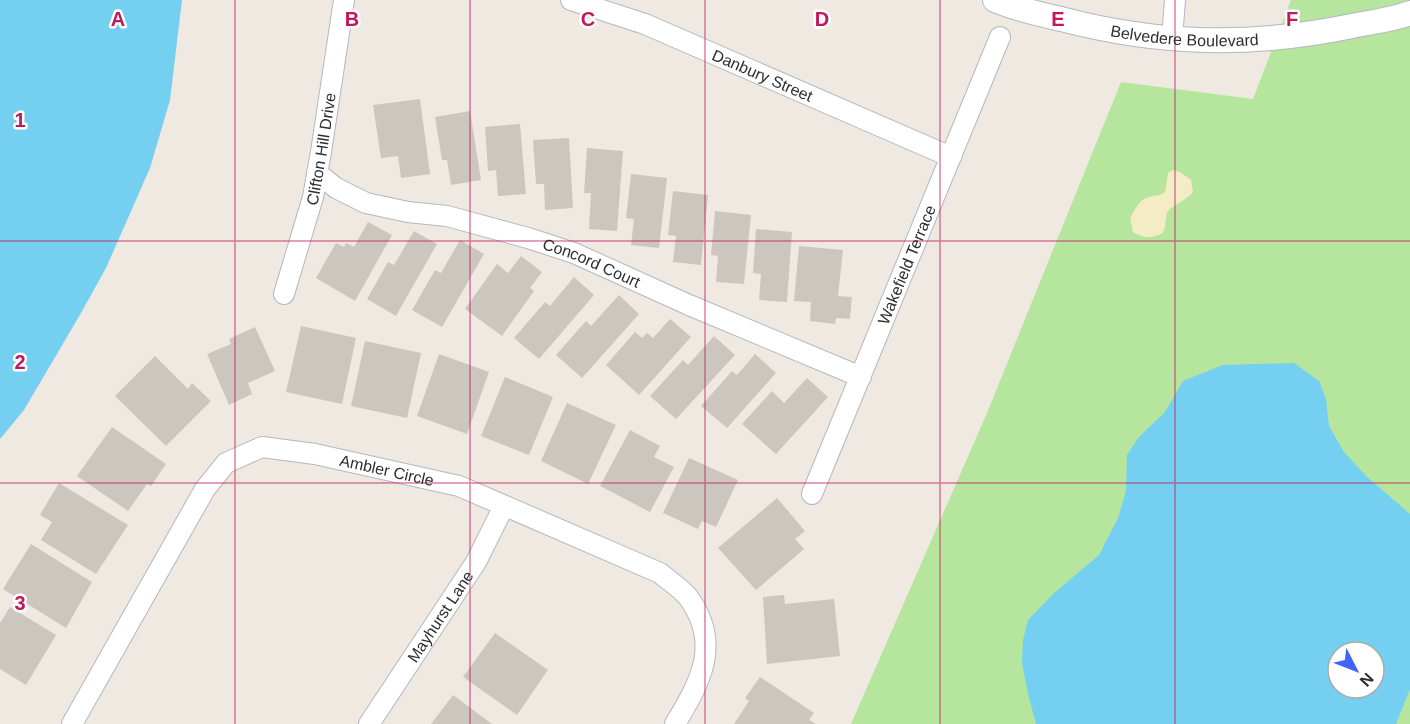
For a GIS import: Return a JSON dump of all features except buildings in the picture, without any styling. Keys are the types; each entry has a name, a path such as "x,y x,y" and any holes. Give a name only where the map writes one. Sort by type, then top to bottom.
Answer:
{"street":[{"name":"Clifton Hill Drive","path":"284,294 313,197 344,0"},
{"name":"Danbury Street","path":"571,0 645,24 951,157"},
{"name":"Belvedere Boulevard","path":"995,0 1012,7 1092,27 1172,39 1239,42 1316,34 1410,14"},
{"path":"1172,39 1175,0"},
{"name":"Wakefield Terrace","path":"812,494 1000,37"},
{"name":"Concord Court","path":"317,173 336,188 366,203 408,212 447,216 519,235 574,253 861,377"},
{"name":"Ambler Circle","path":"72,724 204,489 226,463 262,447 315,454 459,486 660,573 687,596 704,625 706,660 694,693 675,724"},
{"name":"Mayhurst Lane","path":"369,724 476,562 504,506"}],"green space":[{"path":"1291,0 1410,0 1410,724 851,724 987,413 1121,82 1253,99"}],"sand":[{"path":"1173,170 1191,180 1193,192 1169,210 1163,233 1148,237 1133,232 1130,218 1136,207 1146,198 1165,192 1168,173"}],"water":[{"path":"0,0 182,0 170,100 150,168 106,268 24,410 0,439"},
{"path":"1294,363 1319,381 1326,399 1329,426 1344,452 1366,476 1410,514 1410,689 1396,724 1036,724 1022,663 1023,640 1028,620 1053,594 1099,555 1118,518 1126,491 1127,455 1139,437 1165,412 1183,381 1223,365"}]}
